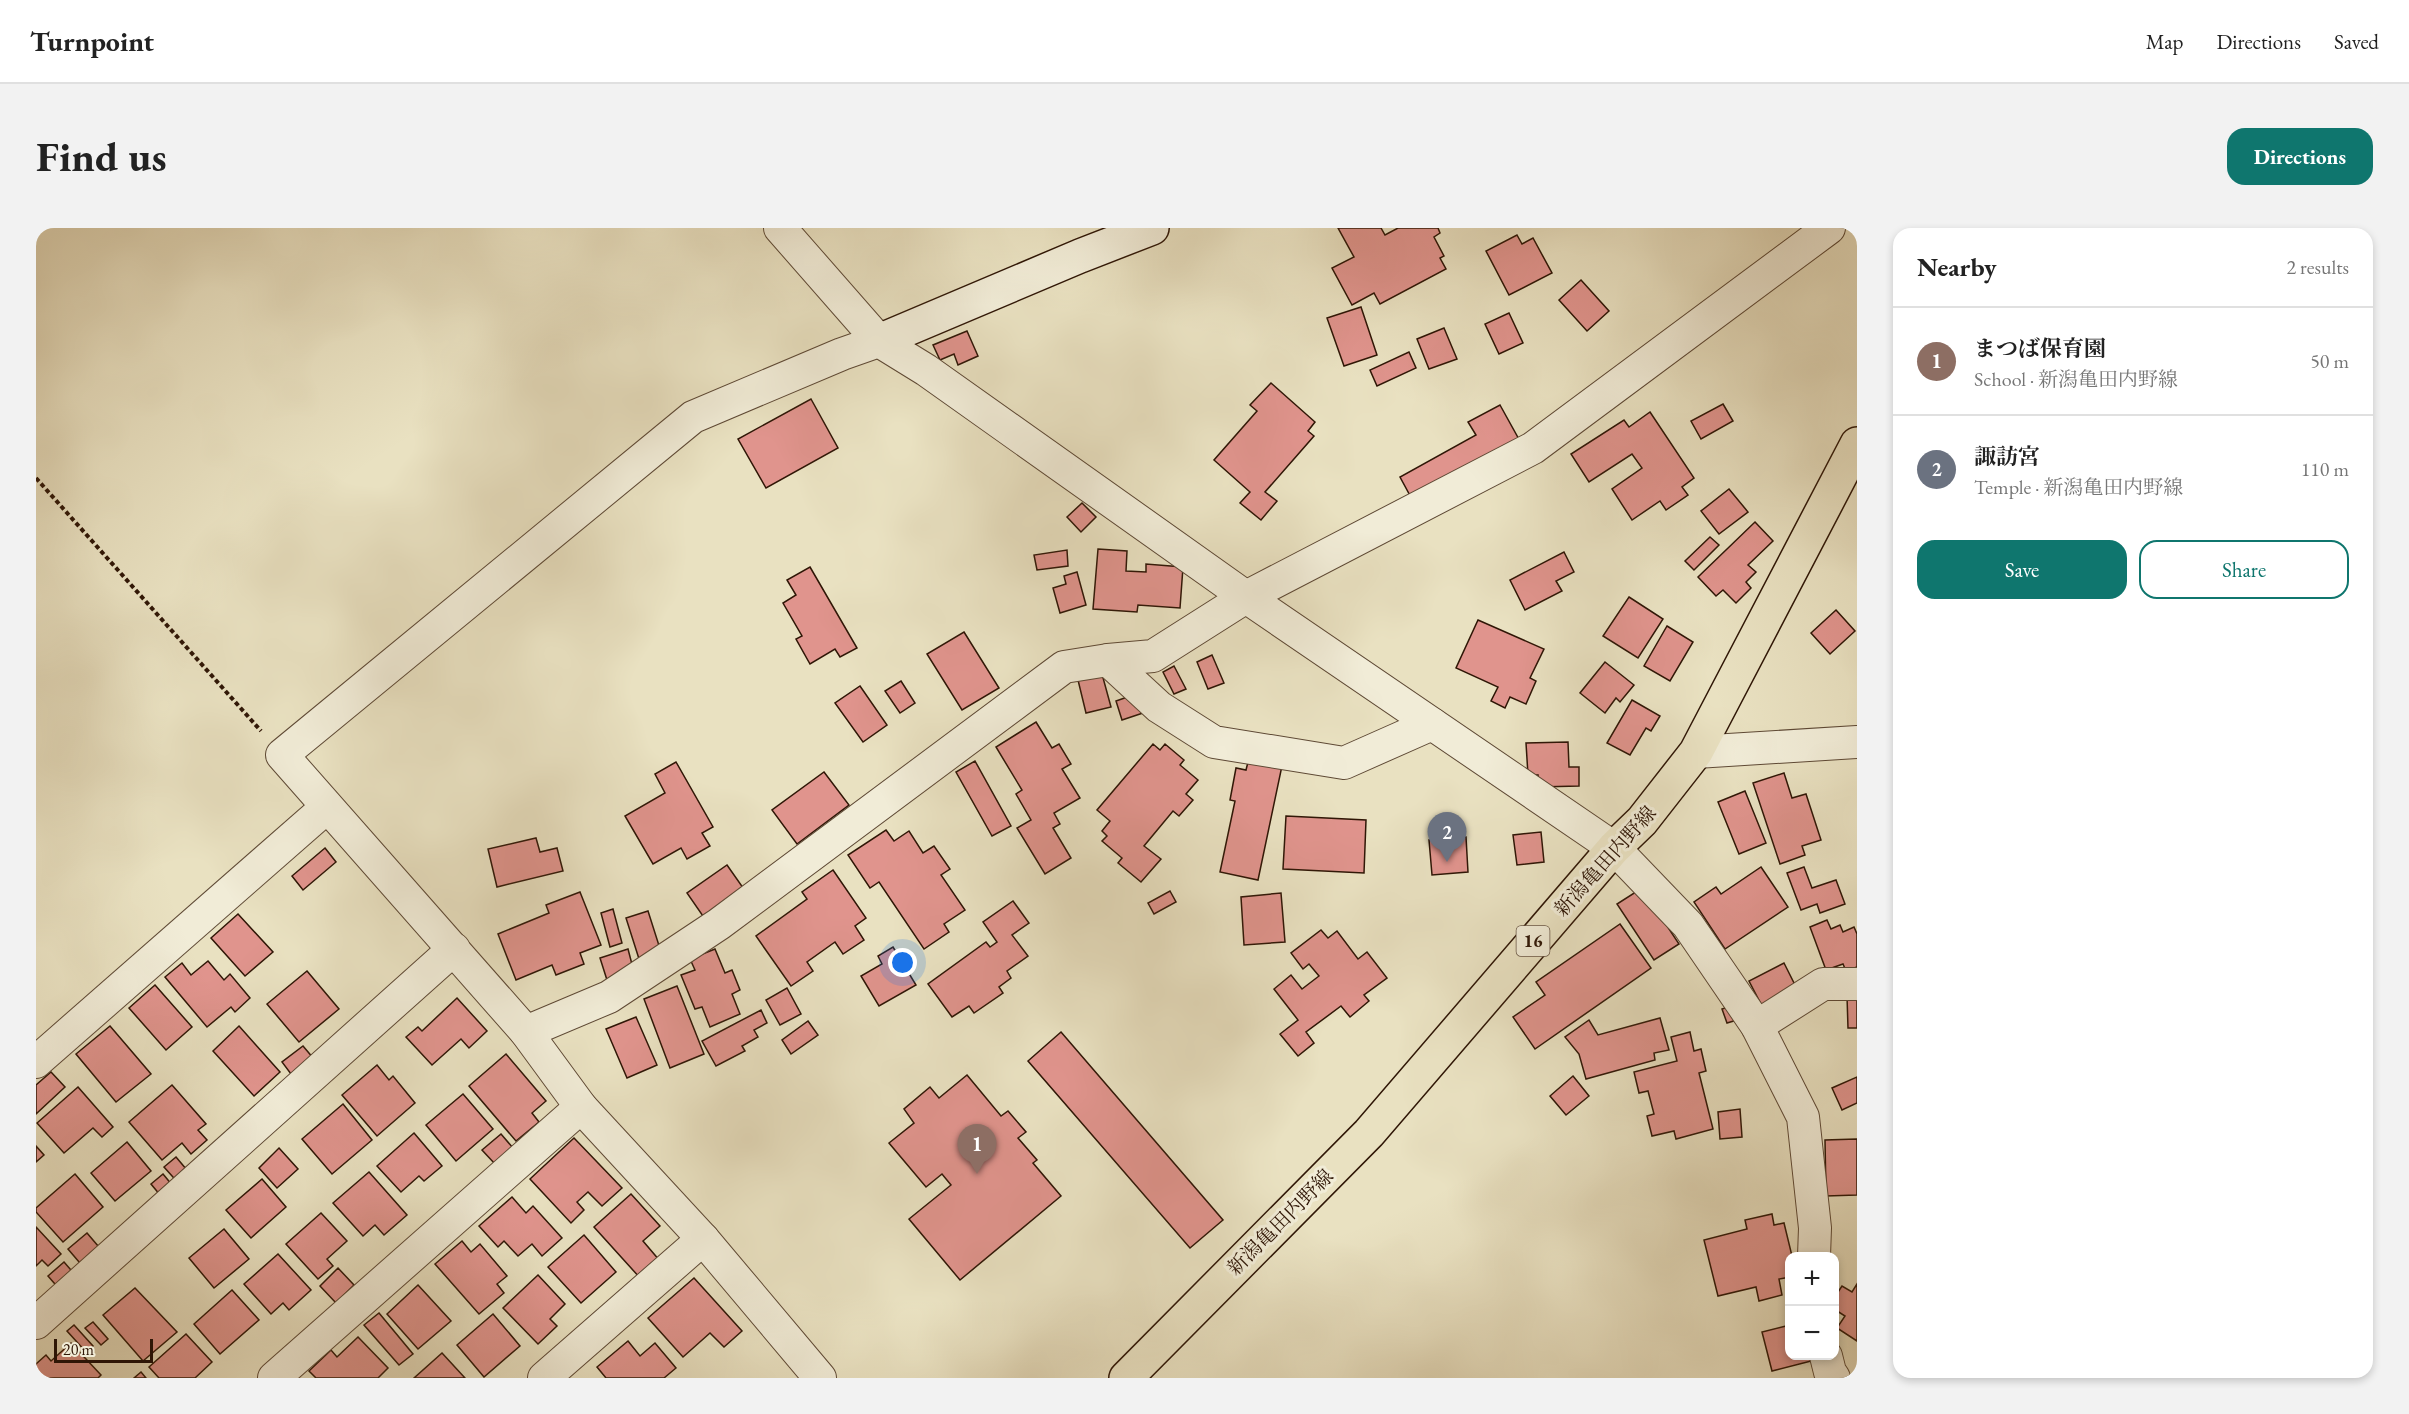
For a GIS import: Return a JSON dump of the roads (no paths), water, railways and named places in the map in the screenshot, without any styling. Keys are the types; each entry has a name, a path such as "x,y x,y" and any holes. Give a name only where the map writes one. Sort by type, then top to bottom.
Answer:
{"main road":[{"name":"新潟亀田内野線","path":"1126,1378 1369,1133 1614,848 1642,821 1696,752 1857,444"}],"street":[{"path":"780,228 879,342 926,370 1246,597 1614,848 1688,925 1757,1026 1803,1117 1815,1228 1814,1252"},
{"path":"820,1378 703,1239 580,1107 526,1032 282,755 693,417 1152,228"},
{"path":"526,1032 609,997 719,924 1064,667 1108,660 1153,657 1246,597 1533,448 1829,228"},
{"path":"1108,660 1159,706 1214,742 1344,763 1432,724"},
{"path":"1696,752 1857,742"},
{"path":"36,1062 327,807"},
{"path":"36,1323 454,950"},
{"path":"1757,1026 1823,984 1857,984"},
{"path":"274,1378 580,1107"},
{"path":"544,1378 703,1239"},
{"path":"1827,1360 1834,1378"}],"place":[{"name":"諏訪宮","path":"1447,862"},
{"name":"まつば保育園","path":"977,1174"}]}
